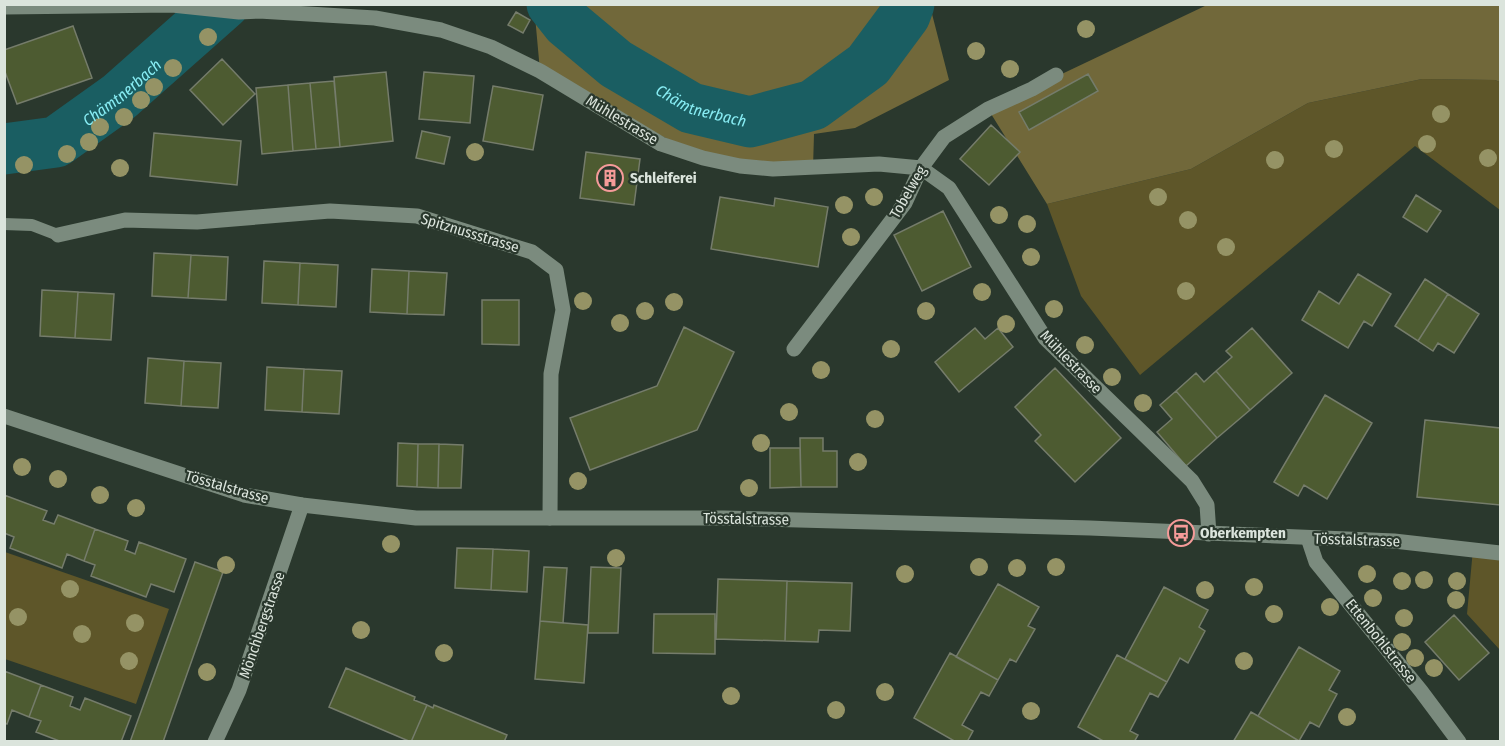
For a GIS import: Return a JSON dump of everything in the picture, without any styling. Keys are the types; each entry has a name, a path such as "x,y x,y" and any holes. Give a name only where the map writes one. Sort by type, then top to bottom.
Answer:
{"street":[{"name":"Mühlestrasse","path":"4,7 172,6 239,12 259,11 375,18 441,30 491,47 519,59 661,144 703,158 740,166 773,169 879,164 921,168 949,188 1045,338 1192,481 1207,505 1209,534"},
{"name":"Tobelweg","path":"794,349 905,203 921,168 944,137 988,109 1056,75"},
{"name":"Spitznussstrasse","path":"58,235 125,220 197,222 330,211 417,216 532,252 556,270 562,310 551,374 550,518"},
{"name":"Tösstalstrasse","path":"4,416 244,495 302,505 416,518 724,518 1090,528 1394,541 1500,553"},
{"name":"Mönchbergstrasse","path":"215,741 239,690 302,505"},
{"name":"Ettenbohlstrasse","path":"1308,538 1316,562 1459,741"}],"lane":[{"path":"4,224 32,225 58,235"}],"shaded area":[{"path":"534,5 934,5 931,10 949,80 855,128 814,134 813,168 703,158 540,71"},
{"path":"1207,5 1500,5 1500,82 1495,80 1422,79 1308,103 1191,169 1047,204 988,109"},
{"path":"1422,79 1495,80 1500,82 1500,210 1415,146 1140,375 1081,296 1047,204 1191,169 1308,103"},
{"path":"1473,549 1500,553 1500,650 1467,614"},
{"path":"5,552 169,609 136,704 5,659"}],"building":[{"path":"516,12 530,20 523,33 508,25"},
{"path":"73,26 92,78 17,104 4,69 4,50"},
{"path":"222,59 255,94 223,125 190,90"},
{"path":"386,72 393,141 340,147 334,77"},
{"path":"424,72 474,76 470,123 419,119"},
{"path":"1088,74 1098,91 1029,130 1019,112"},
{"path":"334,81 340,147 316,149 310,83"},
{"path":"310,83 316,149 293,151 288,85"},
{"path":"288,85 293,151 262,154 256,88"},
{"path":"493,86 543,95 533,150 483,141"},
{"path":"991,125 1020,152 989,185 960,159"},
{"path":"422,131 450,137 444,164 416,158"},
{"path":"154,133 241,141 237,185 150,176"},
{"name":"Schleiferei","path":"586,152 640,159 634,205 580,198"},
{"path":"1416,195 1441,211 1427,232 1403,217"},
{"path":"720,197 774,206 775,198 828,207 818,267 711,249"},
{"path":"943,211 971,267 922,291 894,235"},
{"path":"154,253 191,255 188,298 152,296"},
{"path":"191,255 228,257 226,300 188,298"},
{"path":"264,261 300,263 298,305 262,303"},
{"path":"300,263 338,265 336,307 298,305"},
{"path":"372,269 409,271 407,314 370,312"},
{"path":"409,271 447,273 444,315 407,314"},
{"path":"1358,274 1391,294 1372,326 1364,321 1348,348 1302,320 1319,291 1339,304"},
{"path":"1425,279 1448,294 1418,341 1395,326"},
{"path":"42,290 78,292 75,338 40,336"},
{"path":"78,292 114,294 111,340 75,338"},
{"path":"1448,294 1479,314 1454,353 1438,343 1433,351 1418,341"},
{"path":"482,300 519,300 519,345 482,344"},
{"path":"684,327 734,352 697,430 590,470 570,418 657,386"},
{"path":"975,328 985,339 998,328 1013,347 959,392 935,362"},
{"path":"1252,328 1292,373 1250,410 1216,371 1232,357 1226,351"},
{"path":"148,358 184,361 181,406 145,403"},
{"path":"184,361 221,363 218,408 181,406"},
{"path":"267,367 304,369 302,412 265,410"},
{"path":"1055,368 1121,438 1075,482 1035,441 1041,435 1015,407"},
{"path":"304,369 342,371 339,414 302,412"},
{"path":"1216,371 1250,410 1217,438 1176,391 1196,373 1204,382"},
{"path":"1176,391 1217,438 1186,466 1157,432 1172,419 1160,405"},
{"path":"1325,395 1372,423 1327,499 1304,485 1298,496 1274,482"},
{"path":"1425,420 1500,428 1500,505 1417,497"},
{"path":"800,438 823,438 823,451 837,451 837,487 801,487"},
{"path":"398,443 418,444 417,487 397,486"},
{"path":"418,444 439,444 438,488 417,487"},
{"path":"439,444 463,445 461,488 438,488"},
{"path":"770,448 800,448 801,487 770,488"},
{"path":"4,495 47,511 43,520 54,524 58,515 95,529 84,561 67,554 62,568 10,548 14,537 4,533"},
{"path":"95,529 128,541 125,550 135,554 139,542 186,559 174,592 151,584 146,597 91,576 95,565 84,561"},
{"path":"457,548 493,549 491,590 455,588"},
{"path":"493,549 529,551 527,592 491,590"},
{"path":"195,562 223,572 163,742 130,742"},
{"path":"544,567 567,568 563,623 540,621"},
{"path":"591,567 621,568 618,633 588,633"},
{"path":"718,579 787,581 785,641 716,639"},
{"path":"787,581 852,583 850,631 819,630 818,642 785,641"},
{"path":"998,584 1039,607 1028,626 1035,629 1016,662 1010,659 998,680 956,657"},
{"path":"1164,587 1208,610 1199,627 1205,631 1188,663 1180,658 1167,682 1125,659"},
{"path":"654,614 715,614 715,654 653,653"},
{"path":"1454,615 1489,653 1459,680 1425,642"},
{"path":"540,621 588,625 584,683 535,679"},
{"path":"1299,647 1340,671 1329,690 1337,694 1319,727 1310,722 1299,741 1258,716"},
{"path":"950,653 998,680 989,696 981,692 962,725 973,731 967,742 956,742 914,718"},
{"path":"1117,655 1167,682 1158,697 1150,693 1130,731 1138,735 1134,742 1105,742 1078,727"},
{"path":"346,668 415,697 414,700 427,705 411,742 329,707"},
{"path":"4,671 41,685 29,717 12,710 7,724 4,723"},
{"path":"41,685 73,697 70,706 80,710 85,698 131,716 121,742 62,742 36,732 41,721 29,717"},
{"path":"427,705 433,708 434,705 507,735 504,742 411,742"},
{"path":"1251,712 1258,716 1299,741 1233,742"}],"waterway":[{"name":"Chämtnerbach","path":"4,149 56,142 119,97 224,4"},
{"name":"Chämtnerbach","path":"552,4 567,23 616,64 691,108 750,122 813,105 868,65 905,15 909,4"}],"place":[{"name":"Schleiferei","path":"610,178"},
{"name":"Oberkempten","path":"1181,533"}]}
